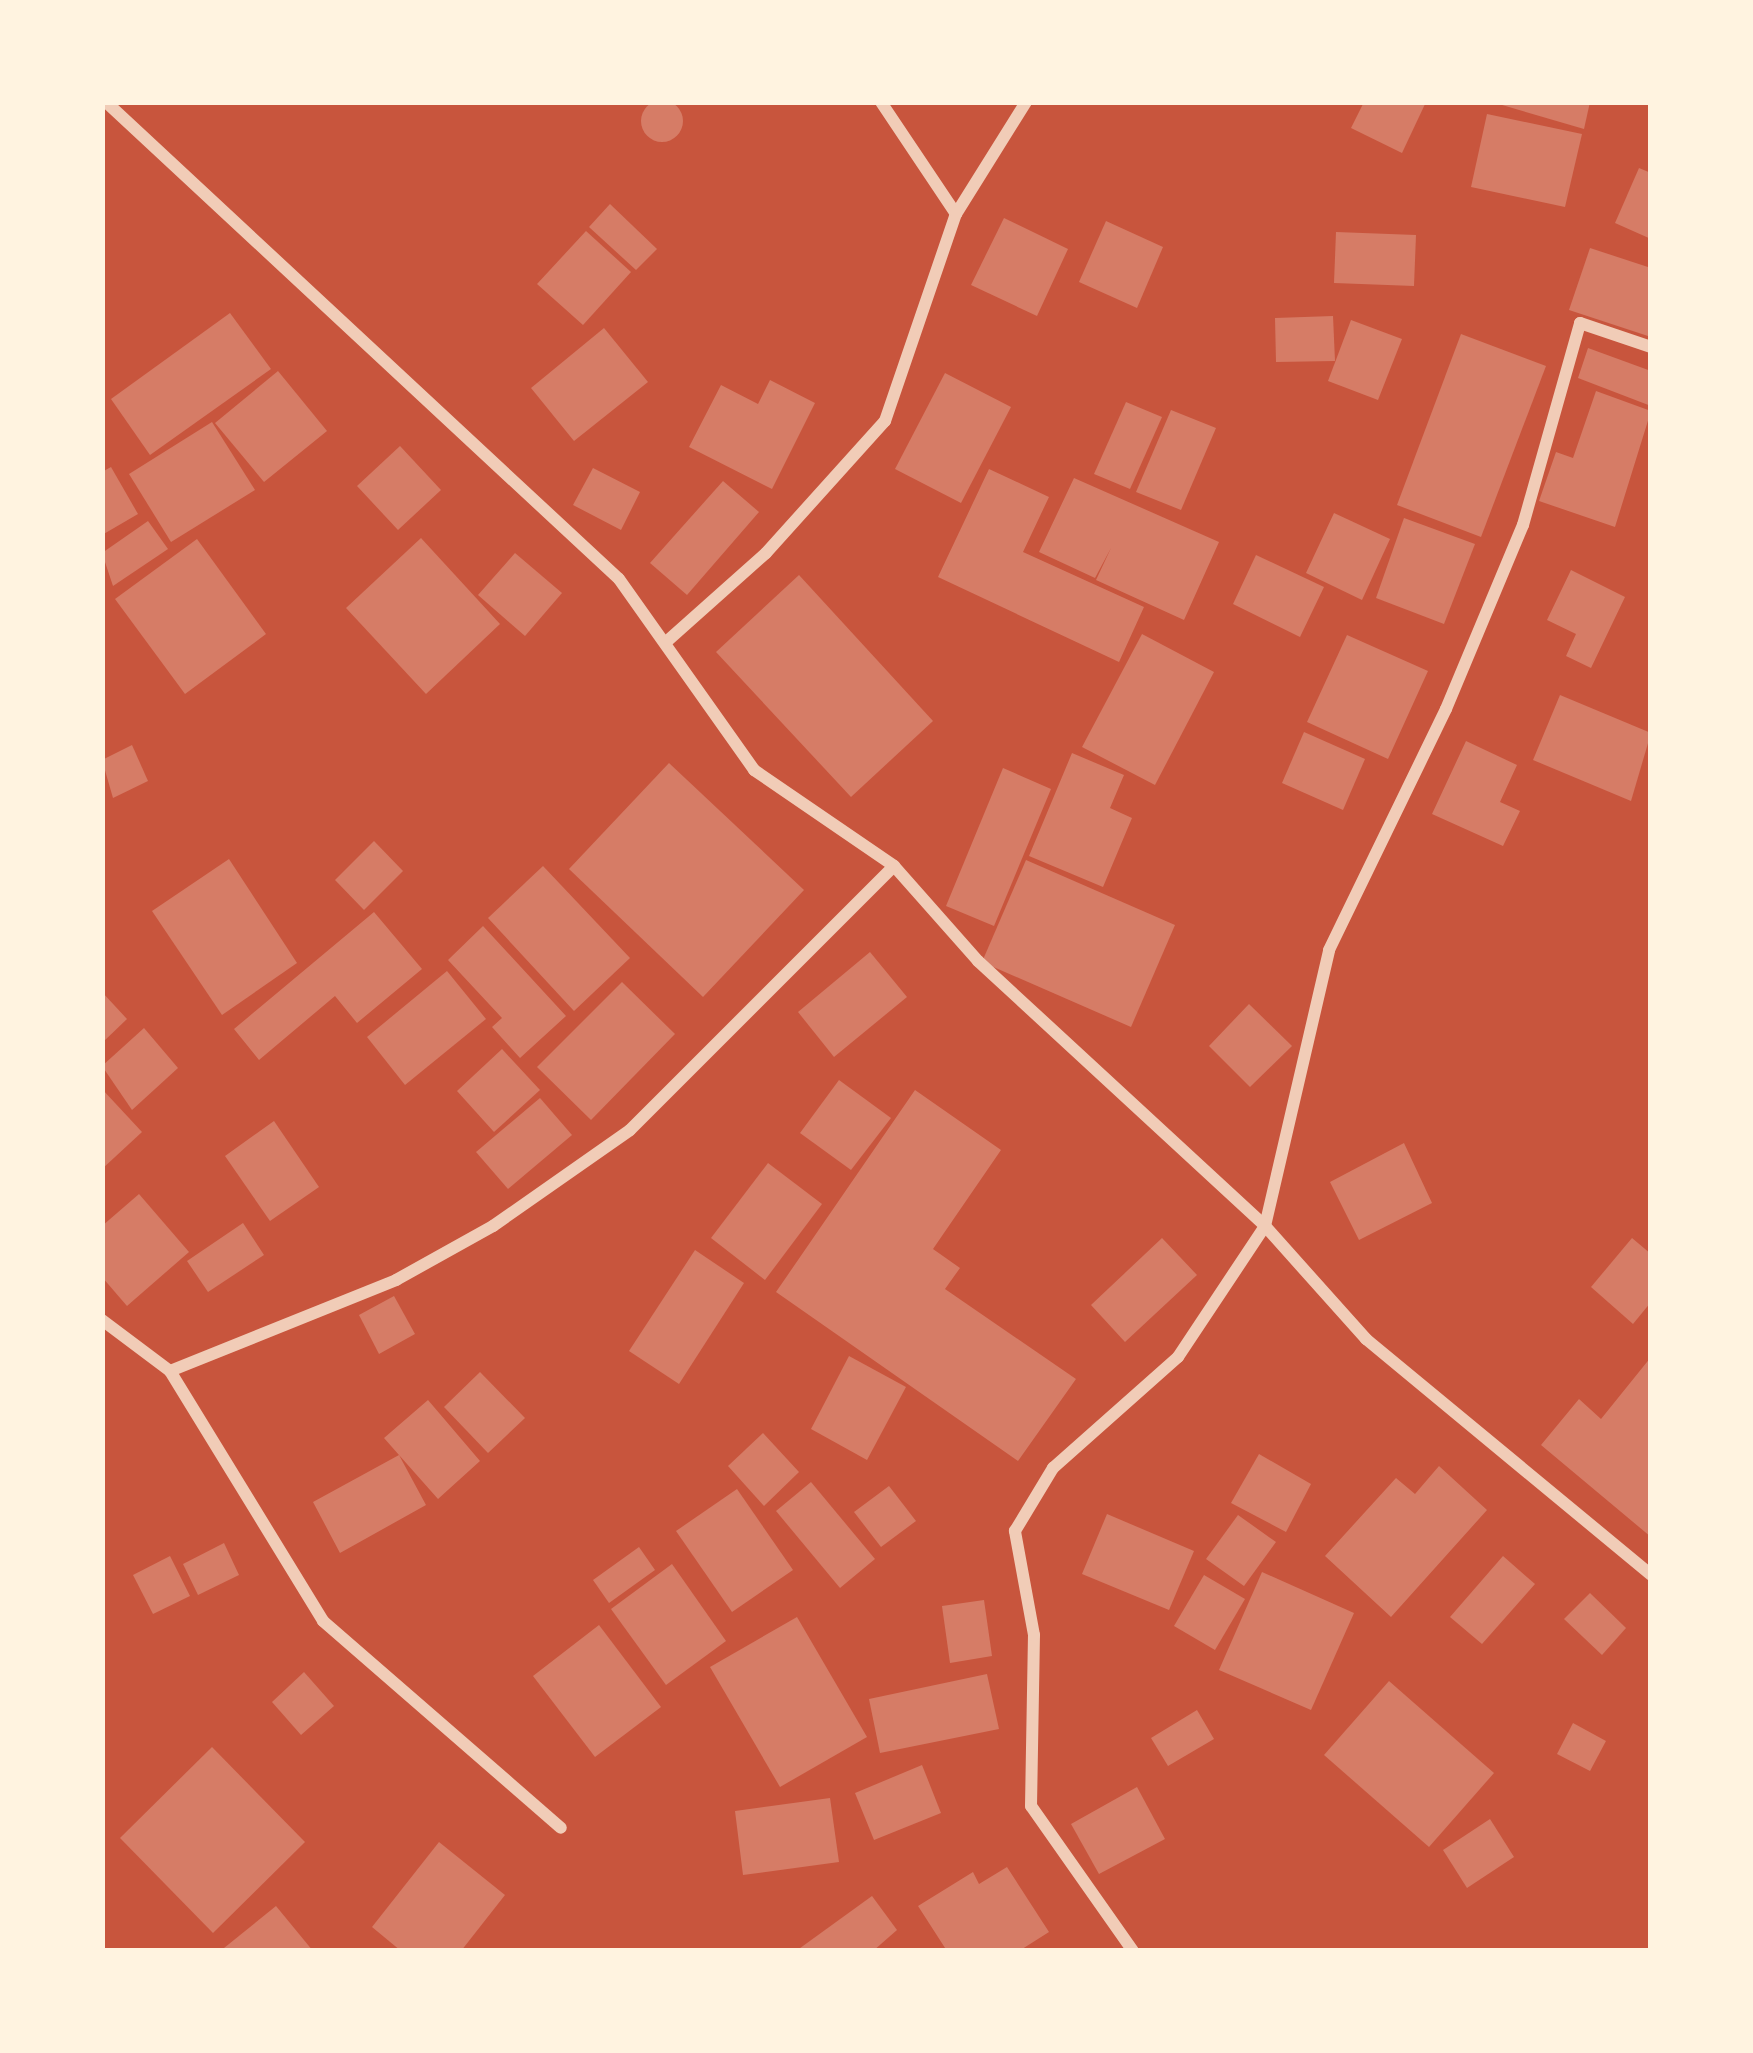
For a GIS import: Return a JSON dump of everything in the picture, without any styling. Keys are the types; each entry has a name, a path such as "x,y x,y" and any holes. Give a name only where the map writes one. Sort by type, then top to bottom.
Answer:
{"street":[{"path":"106,102 619,579 754,770 894,866 978,961 1265,1226 1366,1339 1651,1575"},
{"path":"881,102 956,214"},
{"path":"665,643 766,553 885,421 956,214 1026,102"},
{"path":"1133,1951 1031,1805 1034,1635 1015,1531 1054,1468 1178,1357 1265,1226 1328,950 1446,709 1523,525 1580,323 1651,346"},
{"path":"170,1371 396,1280 494,1226 630,1130 894,866"},
{"path":"102,1320 170,1371 323,1621 561,1828"}],"building":[{"path":"662,100 677,106 683,121 677,136 662,142 647,136 641,121 647,106"},
{"path":"1364,102 1426,102 1402,153 1351,128"},
{"path":"1492,102 1590,102 1584,129"},
{"path":"1487,114 1582,134 1565,207 1471,187"},
{"path":"1639,168 1651,173 1651,239 1615,223"},
{"path":"610,204 657,249 636,270 589,227"},
{"path":"1004,218 1068,249 1037,316 971,285"},
{"path":"1106,221 1163,247 1137,308 1079,282"},
{"path":"586,231 631,272 583,325 537,284"},
{"path":"1336,232 1416,235 1414,286 1334,283"},
{"path":"1590,248 1651,268 1651,337 1569,310"},
{"path":"230,313 271,369 150,455 111,399"},
{"path":"1333,316 1335,361 1276,362 1275,318"},
{"path":"1351,320 1402,339 1378,400 1328,381"},
{"path":"604,328 648,382 574,441 531,388"},
{"path":"1461,334 1546,366 1481,537 1397,505"},
{"path":"1588,348 1651,371 1651,406 1578,378"},
{"path":"278,371 327,431 264,482 215,423"},
{"path":"945,373 1011,407 961,503 895,469"},
{"path":"770,380 815,403 772,489 689,447 721,385 758,404"},
{"path":"1596,391 1651,411 1615,527 1539,501 1556,452 1573,458"},
{"path":"1126,402 1162,417 1130,489 1094,474"},
{"path":"1171,410 1216,428 1181,510 1136,492"},
{"path":"212,422 255,490 171,542 129,474"},
{"path":"400,446 441,490 398,530 357,486"},
{"path":"111,467 138,514 102,535 102,472"},
{"path":"593,468 640,492 621,530 573,505"},
{"path":"989,469 1049,497 1023,552 1144,607 1119,662 938,577"},
{"path":"1074,478 1219,542 1184,620 1096,580 1111,548 1095,578 1039,552"},
{"path":"723,481 759,512 687,595 650,563"},
{"path":"1334,513 1390,539 1362,600 1306,573"},
{"path":"1404,518 1475,544 1444,624 1376,598"},
{"path":"148,521 168,549 113,586 102,553"},
{"path":"421,538 500,624 426,694 346,608"},
{"path":"197,539 266,634 185,694 115,599"},
{"path":"515,553 562,593 525,636 478,595"},
{"path":"1256,555 1324,587 1300,637 1233,604"},
{"path":"1571,570 1625,597 1591,668 1566,656 1576,634 1547,620"},
{"path":"799,575 933,721 851,797 716,652"},
{"path":"1142,634 1214,672 1155,785 1082,747"},
{"path":"1347,635 1428,671 1388,759 1307,722"},
{"path":"1560,695 1651,733 1631,801 1533,760"},
{"path":"1304,732 1365,759 1343,810 1282,783"},
{"path":"1466,741 1517,765 1500,802 1520,811 1503,846 1432,814"},
{"path":"132,745 148,781 113,798 102,760"},
{"path":"1072,753 1124,775 1110,808 1132,818 1103,887 1029,856"},
{"path":"669,763 804,890 703,997 569,869"},
{"path":"1003,768 1051,789 994,926 946,906"},
{"path":"374,841 403,871 364,910 335,880"},
{"path":"229,859 297,963 222,1015 152,911"},
{"path":"1026,860 1175,925 1131,1027 982,962"},
{"path":"543,866 630,958 574,1011 488,918"},
{"path":"374,912 422,969 357,1023 335,996 259,1060 234,1029"},
{"path":"483,926 566,1016 520,1058 492,1027 502,1018 448,960"},
{"path":"870,952 907,997 834,1057 798,1012"},
{"path":"447,971 486,1019 405,1085 367,1037"},
{"path":"622,982 675,1034 591,1120 537,1067"},
{"path":"102,992 127,1019 102,1043"},
{"path":"1249,1004 1292,1046 1250,1087 1209,1046"},
{"path":"144,1028 178,1068 132,1110 102,1066"},
{"path":"502,1049 540,1090 494,1132 457,1091"},
{"path":"839,1080 891,1118 851,1170 800,1133"},
{"path":"102,1089 142,1132 102,1169"},
{"path":"915,1090 1001,1150 933,1249 960,1268 945,1289 1076,1379 1018,1461 776,1292"},
{"path":"540,1098 572,1135 508,1189 476,1152"},
{"path":"274,1121 319,1187 270,1221 225,1156"},
{"path":"1404,1143 1432,1203 1359,1240 1330,1182"},
{"path":"768,1163 822,1204 765,1280 711,1238"},
{"path":"139,1194 189,1252 127,1306 102,1277 102,1226"},
{"path":"243,1223 264,1255 208,1292 187,1261"},
{"path":"1162,1238 1197,1275 1125,1342 1091,1305"},
{"path":"1632,1238 1651,1254 1651,1302 1633,1324 1591,1287"},
{"path":"695,1250 744,1283 679,1384 629,1351"},
{"path":"394,1296 415,1334 379,1354 359,1315"},
{"path":"849,1356 906,1387 867,1460 811,1429"},
{"path":"1651,1357 1651,1537 1541,1445 1579,1399 1601,1419"},
{"path":"480,1372 525,1418 488,1453 444,1407"},
{"path":"428,1400 480,1461 438,1499 384,1438"},
{"path":"763,1433 799,1472 764,1506 728,1466"},
{"path":"1259,1454 1311,1484 1286,1532 1231,1503"},
{"path":"399,1455 426,1505 340,1553 313,1502"},
{"path":"1439,1466 1487,1510 1391,1617 1325,1556 1396,1478 1415,1494"},
{"path":"811,1482 875,1559 840,1588 776,1511"},
{"path":"889,1486 916,1521 881,1547 854,1512"},
{"path":"737,1489 793,1570 732,1612 676,1531"},
{"path":"1107,1514 1194,1551 1169,1610 1082,1574"},
{"path":"1238,1515 1276,1542 1244,1586 1206,1559"},
{"path":"224,1543 239,1575 198,1595 183,1564"},
{"path":"639,1547 655,1570 609,1603 593,1580"},
{"path":"170,1556 190,1596 153,1614 133,1575"},
{"path":"1503,1556 1535,1584 1482,1644 1450,1617"},
{"path":"672,1564 726,1641 666,1685 611,1609"},
{"path":"1262,1572 1354,1613 1311,1710 1219,1670"},
{"path":"1204,1575 1245,1599 1215,1650 1174,1626"},
{"path":"1590,1593 1626,1628 1602,1655 1564,1619"},
{"path":"984,1600 992,1656 950,1663 942,1606"},
{"path":"797,1617 867,1737 780,1787 710,1667"},
{"path":"599,1625 661,1707 595,1757 533,1676"},
{"path":"304,1672 334,1706 301,1735 272,1702"},
{"path":"987,1674 999,1729 880,1753 869,1699"},
{"path":"1389,1681 1494,1773 1429,1847 1324,1755"},
{"path":"1197,1710 1214,1739 1168,1766 1151,1738"},
{"path":"1573,1723 1606,1741 1590,1771 1557,1754"},
{"path":"212,1747 305,1842 213,1933 120,1838"},
{"path":"922,1765 941,1813 874,1840 855,1793"},
{"path":"1137,1787 1165,1839 1099,1874 1071,1824"},
{"path":"830,1798 839,1862 743,1875 735,1811"},
{"path":"1490,1819 1514,1857 1467,1888 1443,1850"},
{"path":"439,1842 505,1895 461,1951 401,1951 372,1927"},
{"path":"1007,1867 1049,1932 1019,1951 947,1951 918,1906 973,1872 979,1884"},
{"path":"872,1896 897,1930 873,1951 796,1951"},
{"path":"276,1906 313,1951 226,1951 224,1948"}]}
